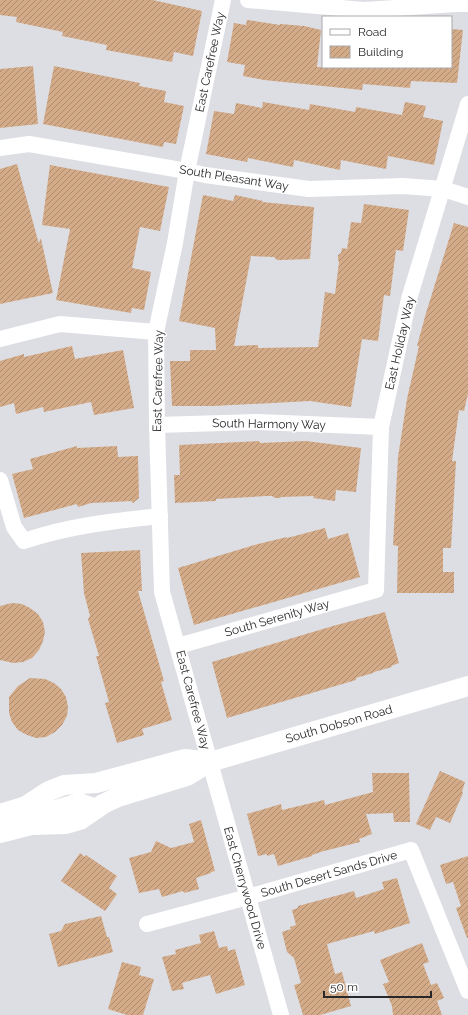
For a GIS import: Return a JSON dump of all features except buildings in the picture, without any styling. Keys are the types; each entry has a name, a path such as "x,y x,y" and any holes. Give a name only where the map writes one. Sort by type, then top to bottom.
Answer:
{"street":[{"name":"East Carefree Way","path":"210,762 162,592 156,332 175,243 187,170 222,0"},
{"path":"248,0 364,10 468,4"},
{"name":"East Holiday Way","path":"376,590 381,427 409,299 468,104"},
{"name":"South Pleasant Way","path":"0,148 29,144 187,170 205,175 309,189 403,186 443,189 468,197"},
{"path":"0,339 60,324 156,332"},
{"name":"South Harmony Way","path":"157,425 258,422 381,427"},
{"path":"0,480 14,527 24,541 96,523 160,516"},
{"name":"South Serenity Way","path":"178,646 376,590"},
{"name":"South Dobson Road","path":"0,833 31,825 66,824 80,820 103,804 161,775 185,760 210,762 468,686"},
{"name":"East Cherrywood Drive","path":"210,762 281,1015"},
{"name":"South Dobson Road","path":"0,814 26,806 49,791 64,786 161,775"},
{"path":"89,783 96,809"},
{"path":"26,806 31,825"},
{"name":"South Desert Sands Drive","path":"146,924 248,897 410,850 468,991"}]}
